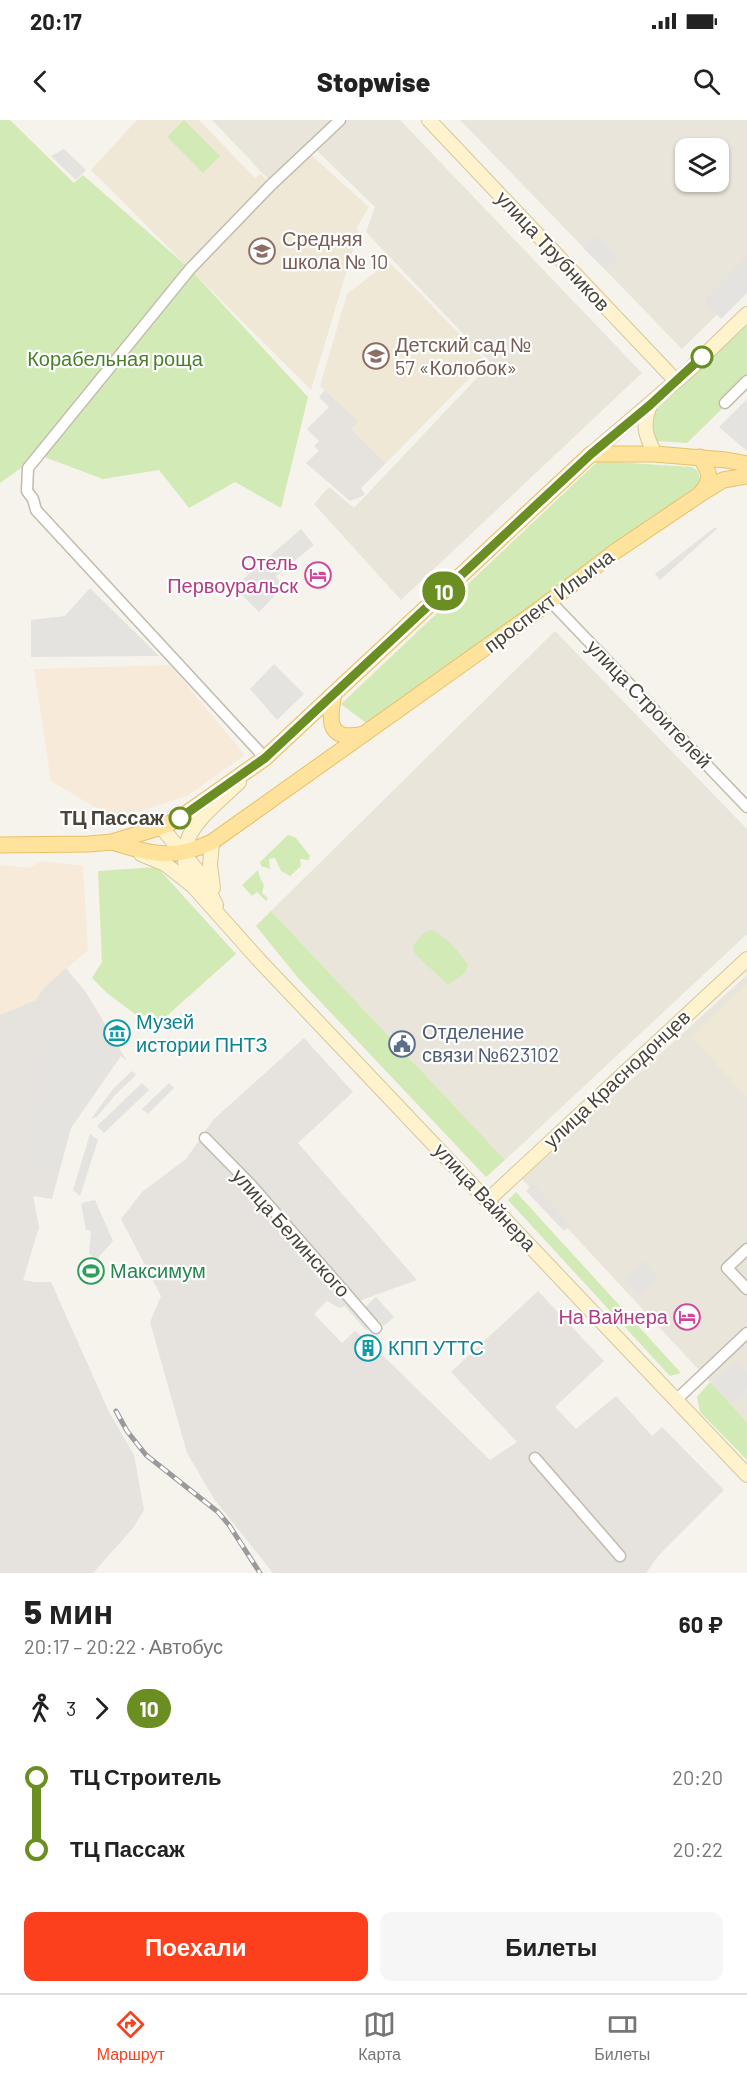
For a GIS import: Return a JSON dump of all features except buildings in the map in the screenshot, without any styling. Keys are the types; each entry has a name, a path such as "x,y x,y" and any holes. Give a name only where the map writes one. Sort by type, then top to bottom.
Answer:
{"main road":[{"name":"улица Трубников","path":"429,120 676,381"},
{"path":"193,886 186,871 183,853 191,830 260,761 591,454 650,405 747,314"},
{"path":"650,405 645,418 645,435 655,454"},
{"path":"591,454 700,457 746,467"},
{"path":"699,495 709,480 709,473 700,457"},
{"name":"проспект Ильича","path":"112,842 155,854 183,853 212,842 550,601 615,551 746,467"},
{"path":"334,694 329,714 332,727 341,734 354,736 365,734"},
{"path":"0,845 112,842 161,827 177,820 260,761"},
{"name":"улица Вайнера","path":"161,827 201,875 222,918"},
{"name":"улица Вайнера","path":"112,842 165,864 193,886 258,958 747,1475"},
{"path":"212,842 210,865 216,904"},
{"name":"улица Краснодонцев","path":"488,1200 747,959"}],"street":[{"path":"260,761 36,510 33,499 27,491 28,468 190,269 271,185 340,120"},
{"path":"725,403 747,381"},
{"name":"улица Строителей","path":"550,601 747,807"},
{"name":"улица Белинского","path":"206,1138 252,1186 376,1328"},
{"path":"747,1249 727,1268 747,1289"},
{"path":"676,1400 747,1333"},
{"path":"535,1458 620,1556"}],"shaded area":[{"name":"Средняя школа № 10","path":"137,120 199,120 255,178 261,174 275,189 310,154 369,207 357,227 358,233 311,390 91,170"},
{"path":"212,120 400,120 642,373 401,600 314,504 329,487 354,508 491,363 366,232 375,207 309,143 269,180"},
{"path":"460,120 747,120 747,285 682,349"},
{"path":"64,149 86,170 76,180 51,156"},
{"path":"595,235 619,257 606,270 583,248"},
{"path":"747,256 747,293 721,319 704,301"},
{"name":"Детский сад № 57 «Колобок»","path":"389,262 486,361 386,463 351,429 358,421 320,386 347,294"},
{"path":"325,390 358,421 351,429 386,463 361,488 365,495 350,501 306,463 319,451 314,446 319,441 307,429 329,407 319,397"},
{"path":"747,399 747,451 719,427"},
{"path":"714,528 718,528 660,580 655,574"},
{"path":"301,529 314,545 276,576 283,587 259,612 234,587"},
{"path":"90,588 159,656 31,657 31,620 65,616"},
{"path":"555,631 747,829 747,934 505,1160 271,911"},
{"path":"274,664 304,694 277,720 250,689"},
{"path":"170,665 245,755 187,796 115,819 51,781 34,669"},
{"path":"41,861 83,866 88,950 44,988 37,1000 0,1015 0,865 30,868"},
{"path":"66,968 87,994 127,1061 121,1056 71,1128 52,1199 33,1196 39,1227 23,1280 51,1282 109,1412 134,1455 144,1510 133,1528 93,1573 0,1573 0,1015 36,1000 44,988"},
{"path":"747,975 747,1422 522,1179"},
{"path":"747,984 747,1097 691,1037"},
{"path":"304,1038 353,1092 298,1143 417,1280 339,1308 327,1301 314,1314 342,1343 355,1331 368,1341 490,1460 517,1442 451,1372 538,1291 604,1361 555,1407 576,1429 616,1396 652,1436 662,1427 724,1490 658,1556 646,1573 273,1573 214,1499 187,1453 150,1322 161,1296 121,1219 142,1192 186,1159 213,1120"},
{"path":"63,1040 96,1048 109,1060 73,1116 60,1167 40,1163 45,1047"},
{"path":"132,1071 136,1075 97,1117 91,1119 113,1089"},
{"path":"142,1083 149,1090 104,1133 97,1126"},
{"path":"169,1083 174,1088 148,1114 142,1109"},
{"path":"90,1134 98,1140 80,1196 73,1190"},
{"path":"533,1184 571,1225 564,1231 526,1191"},
{"path":"95,1200 113,1241 96,1260 89,1253 91,1231 86,1230 81,1203"},
{"path":"643,1261 659,1279 640,1297 623,1279"},
{"path":"349,1296 362,1310 376,1297 394,1317 384,1326 378,1320 366,1330 342,1303"},
{"path":"736,1361 747,1372 747,1389 731,1404 712,1384"}],"green space":[{"name":"Корабельная роща","path":"0,120 10,120 74,183 83,175 190,269 308,397 281,508 235,482 189,508 159,470 103,479 39,455 0,483"},
{"path":"184,120 220,156 203,173 167,137"},
{"path":"747,319 747,384 687,443 657,441 649,433 655,408"},
{"path":"598,461 692,467 698,471 701,483 555,590 366,723 341,704"},
{"path":"288,835 295,837 310,856 309,860 300,859 301,866 290,876 281,871 275,858 269,859 270,869 261,866 260,862"},
{"path":"157,867 236,954 160,1022 153,1013 139,1017 107,993 92,978 102,962 98,871"},
{"path":"258,870 264,885 262,893 268,898 266,901 257,892 252,896 242,885"},
{"path":"271,911 505,1160 486,1177 299,979 256,926"},
{"path":"431,930 447,940 468,965 465,973 448,985 415,954 413,947 416,941"},
{"path":"516,1192 681,1373 670,1376 508,1200"},
{"path":"710,1382 747,1422 747,1460 700,1412 697,1397"}],"railway":[{"path":"116,1411 127,1431 146,1455 218,1512 260,1573"}],"bus line":[{"name":"10","path":"180,818 265,758 591,454 650,405 702,357"}],"place":[{"name":"Средняя школа № 10","path":"262,251"},
{"name":"Детский сад № 57 «Колобок»","path":"376,356"},
{"name":"Отель Первоуральск","path":"318,575"},
{"name":"ТЦ Пассаж","path":"180,818"},
{"name":"Музей истории ПНТЗ","path":"117,1033"},
{"name":"Отделение связи №623102","path":"402,1044"},
{"name":"Максимум","path":"91,1271"},
{"name":"На Вайнера","path":"687,1317"},
{"name":"КПП УТТС","path":"368,1348"}]}
